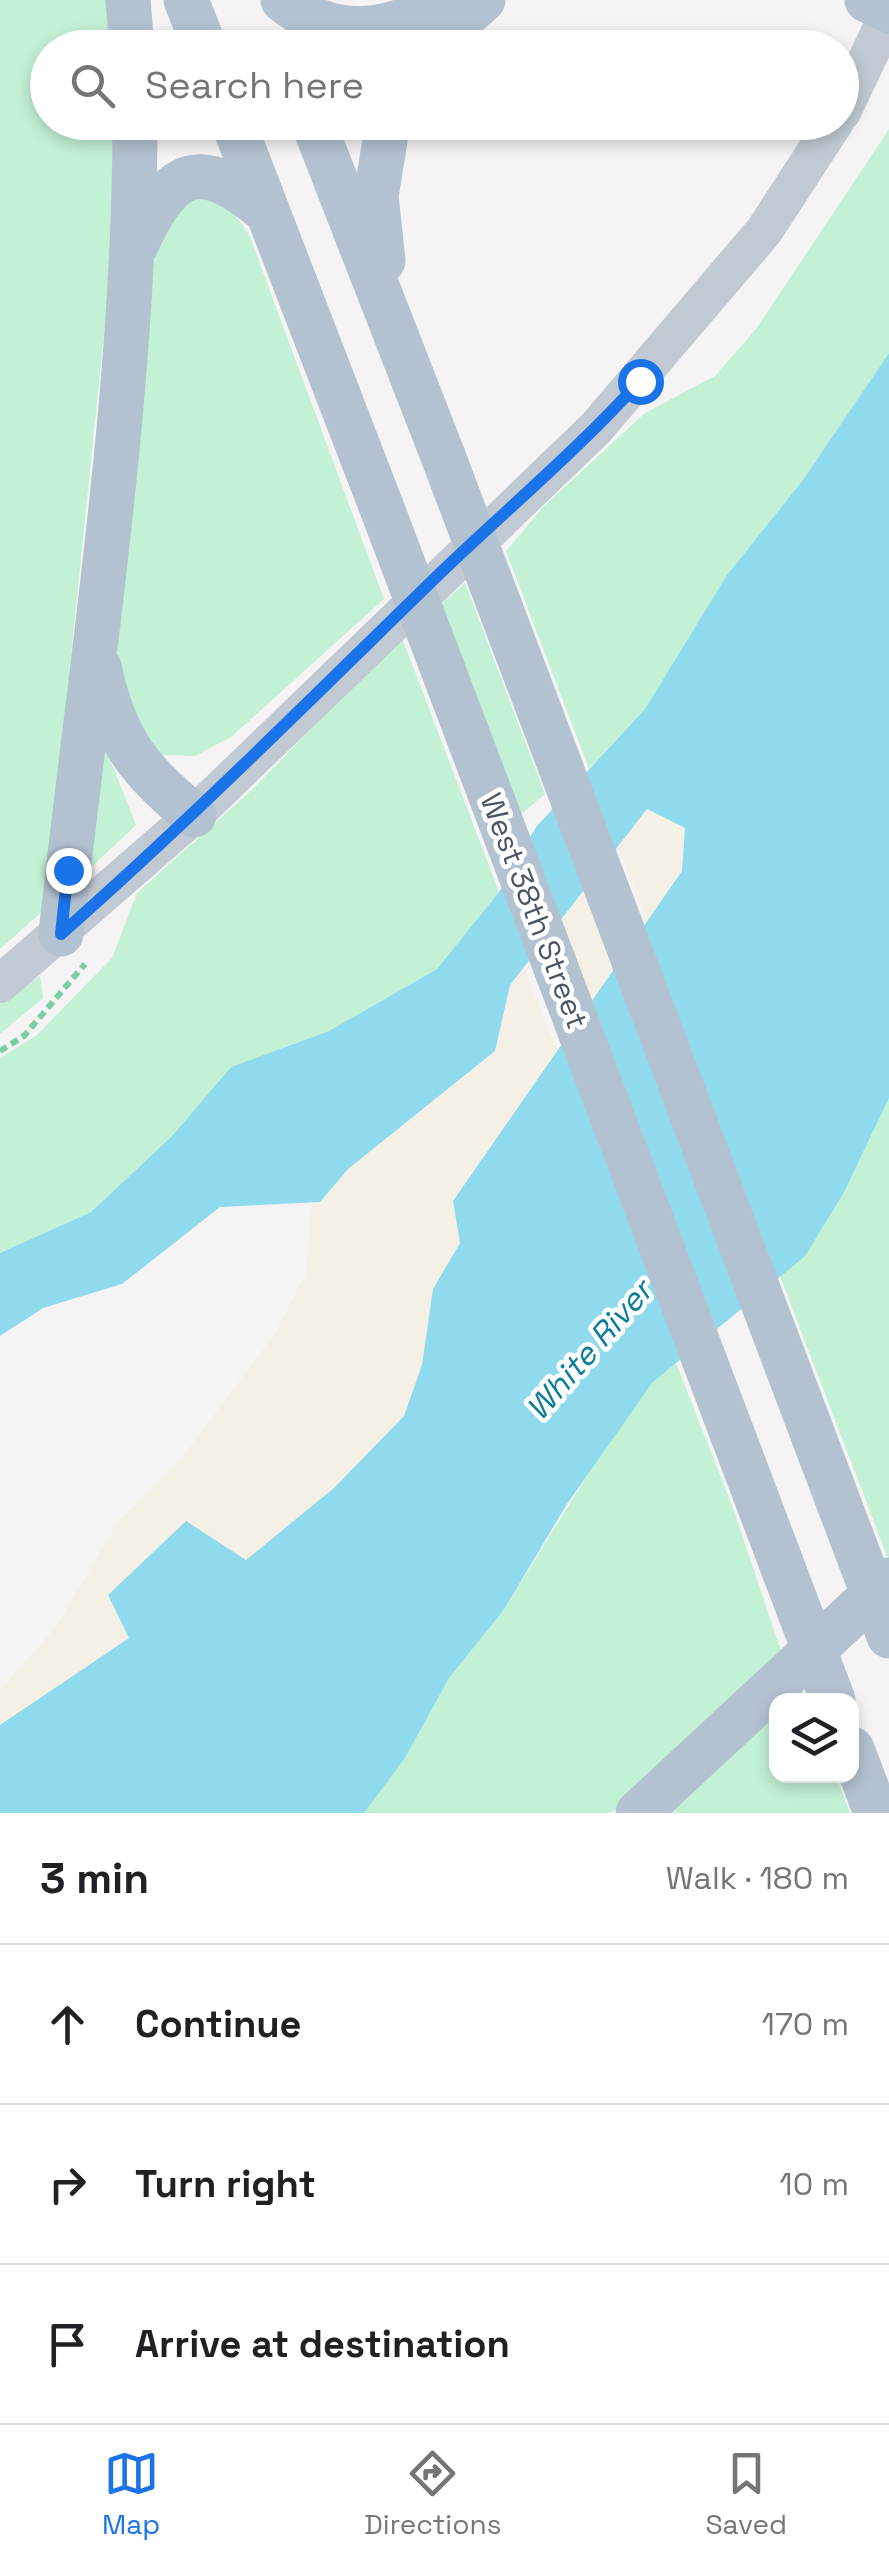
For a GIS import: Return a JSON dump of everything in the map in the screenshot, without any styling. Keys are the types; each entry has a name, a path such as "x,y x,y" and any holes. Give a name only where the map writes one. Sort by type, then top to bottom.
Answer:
{"main road":[{"path":"128,0 130,30"},
{"path":"186,0 198,30"},
{"path":"265,0 277,30"},
{"path":"283,0 308,20 359,30 390,24 447,0"},
{"path":"449,30 483,0"},
{"path":"867,0 889,12"},
{"path":"76,921 95,651 132,256 134,140"},
{"name":"West 38th Street","path":"240,140 830,1693"},
{"path":"320,140 889,1636"},
{"path":"385,140 376,196 391,323"},
{"path":"132,256 156,201 182,181 202,176 222,180 267,212"},
{"path":"95,651 106,704 126,748 157,786 194,815"},
{"path":"638,1813 889,1580"},
{"path":"859,1768 876,1813"}],"street":[{"path":"859,76 889,12"},
{"path":"0,984 194,815 626,397 764,231 823,140"}],"path":[{"path":"0,1051 24,1036 84,967 76,921"}],"green space":[{"path":"0,0 116,0 118,30 30,30 30,140 124,140 45,909 0,949"},
{"path":"889,129 889,353 803,480 727,575 645,709 589,769 506,551 544,506 645,413 715,376 756,329"},
{"path":"198,198 229,210 250,237 384,599 231,737 195,756 160,755 147,744 119,671 116,630 155,231 158,223"},
{"path":"465,583 545,794 520,815 441,604"},
{"path":"401,635 499,892 437,969 329,1031 231,1067 172,1136 91,1212 0,1253 0,1058 37,1035 112,958 137,893 254,788"},
{"path":"100,734 136,825 87,871"},
{"path":"40,976 43,998 0,1034 0,1004"},
{"path":"889,1098 889,1561 780,1276 816,1238 830,1216"},
{"path":"676,1363 734,1511 783,1657 611,1813 364,1813 405,1758 449,1678 503,1611 607,1444 652,1383"},
{"path":"798,1678 803,1693 782,1693"},
{"path":"769,1704 769,1783 839,1783 850,1813 650,1813"}],"sand":[{"path":"648,809 685,828 682,871 647,922 618,846"},
{"path":"583,891 613,970 591,1001 561,920"},
{"path":"524,967 557,1051 453,1200 460,1243 433,1289 422,1365 404,1416 334,1488 246,1560 185,1522 151,1556 129,1638 0,1725 0,1690 55,1628 118,1522 183,1456 274,1335 306,1273 312,1202 320,1202 348,1169 495,1051 510,985"}],"water":[{"name":"White River","path":"889,353 889,1098 843,1194 805,1256 652,1383 567,1504 503,1611 449,1678 405,1758 364,1813 0,1813 0,1725 129,1638 108,1595 186,1521 246,1560 334,1488 404,1416 422,1365 433,1289 460,1243 453,1201 682,871 685,828 647,809 510,985 495,1051 348,1169 320,1202 220,1207 122,1284 43,1308 0,1336 0,1253 91,1212 172,1136 231,1067 329,1031 437,969 499,892 536,827 645,709 727,575 803,480"}],"route":[{"path":"68,870 61,934 194,815 456,558 565,460 640,381"}]}
